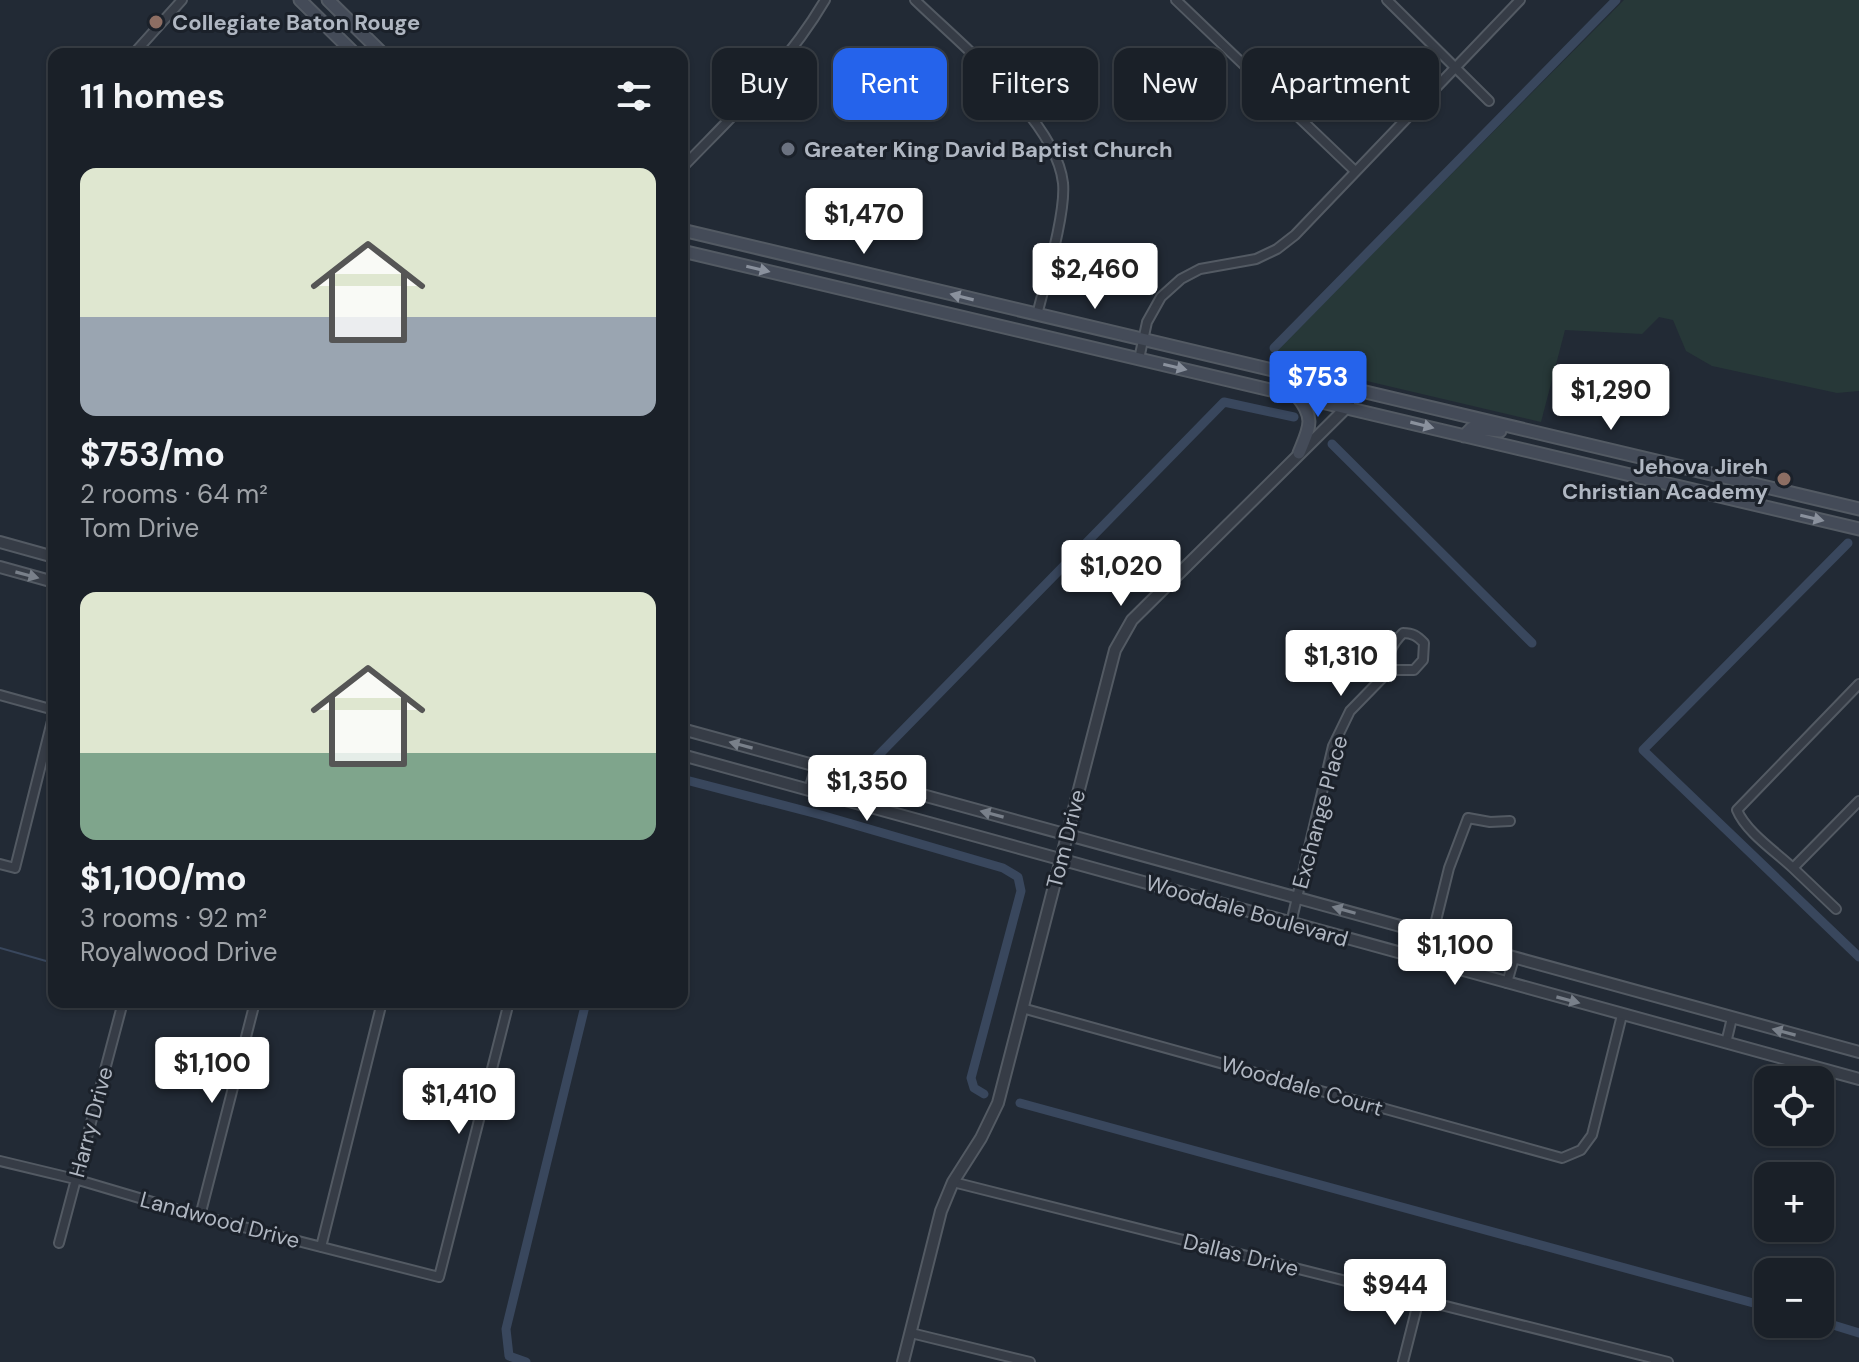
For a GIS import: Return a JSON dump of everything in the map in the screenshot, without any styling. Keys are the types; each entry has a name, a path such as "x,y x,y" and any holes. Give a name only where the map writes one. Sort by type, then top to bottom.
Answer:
{"main road":[{"path":"300,0 349,48"},
{"path":"328,0 377,48"},
{"path":"688,231 1859,509"},
{"path":"688,252 1859,529"},
{"path":"812,281 816,262"},
{"path":"1297,396 1310,419 1299,453"},
{"path":"1464,436 1472,428 1509,432 1520,428"},
{"path":"1557,458 1561,438"},
{"path":"1699,491 1709,480 1741,486 1752,483"}],"street":[{"path":"688,162 782,64 825,0"},
{"path":"915,0 1034,118 1058,157 1063,185 1059,216 1037,315"},
{"path":"1176,0 1355,171"},
{"path":"1387,0 1489,101"},
{"path":"1139,359 1147,322 1161,297 1181,279 1200,269 1256,259 1277,249 1295,235 1520,0"},
{"path":"139,48 181,1"},
{"path":"1076,344 1080,325"},
{"name":"Tom Drive","path":"903,1362 941,1211 953,1182 981,1138 998,1103 1115,650 1132,620 1347,407 1354,390"},
{"path":"0,542 48,555"},
{"path":"0,567 48,580"},
{"name":"Exchange Place","path":"1291,923 1333,746 1350,711 1390,670 1414,670 1423,660 1424,643 1412,633 1403,633 1395,640 1387,659 1390,670"},
{"path":"1836,909 1756,834 1737,810 1859,684"},
{"path":"0,695 48,710"},
{"name":"Wooddale Boulevard","path":"688,731 1859,1052"},
{"path":"0,864 15,868 48,736"},
{"name":"Wooddale Boulevard","path":"688,757 1859,1079"},
{"path":"809,790 816,766"},
{"path":"1793,868 1859,801"},
{"path":"1426,961 1449,868 1468,818 1490,822 1510,821"},
{"path":"1507,983 1514,958"},
{"name":"Harry Drive","path":"59,1243 121,1008"},
{"path":"200,1216 253,1008"},
{"path":"321,1247 381,1008"},
{"name":"Landwood Drive","path":"0,1161 439,1277 507,1008"},
{"name":"Wooddale Court","path":"1022,1008 1562,1158 1581,1150 1592,1135 1622,1015"},
{"path":"1726,1043 1732,1018"},
{"name":"Dallas Drive","path":"953,1182 1668,1362"},
{"path":"1403,1362 1419,1299"},
{"path":"911,1333 1030,1362"}],"shaded area":[{"path":"1624,0 1859,0 1859,391 1837,393 1712,366 1686,351 1673,320 1659,317 1642,334 1565,330 1541,422 1269,358"}],"waterway":[{"path":"1274,348 1616,0"},
{"path":"869,765 1224,402 1294,417"},
{"path":"1332,444 1532,643"},
{"path":"1848,543 1643,750 1859,957"},
{"path":"688,781 1003,868 1018,877 1021,891 971,1078 974,1088 984,1094"},
{"path":"0,948 48,960"},
{"path":"526,1362 509,1356 506,1329 585,1008"},
{"path":"1020,1103 1754,1303"},
{"path":"1834,1325 1859,1333"}],"place":[{"name":"Collegiate Baton Rouge","path":"156,22"},
{"name":"Greater King David Baptist Church","path":"788,149"},
{"name":"Jehova Jireh Christian Academy","path":"1784,479"}]}
